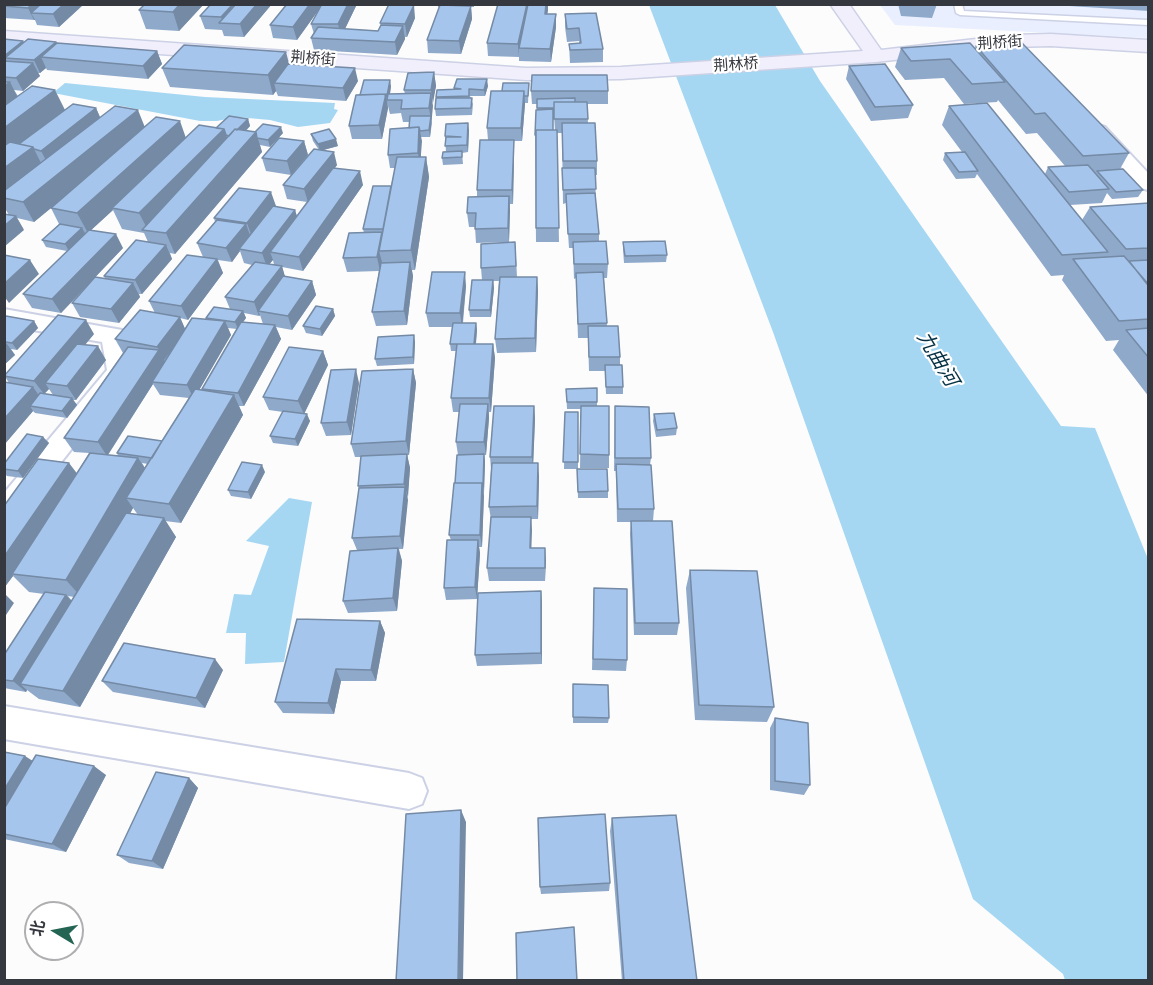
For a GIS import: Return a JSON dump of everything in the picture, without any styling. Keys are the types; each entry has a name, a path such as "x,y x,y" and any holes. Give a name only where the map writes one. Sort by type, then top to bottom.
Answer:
{"main road":[{"path":"839,4 876,56"},
{"name":"荆桥街","path":"4,37 526,74 621,73"},
{"name":"荆桥街","path":"851,57 1010,41 1052,40 1149,46"},
{"name":"荆林桥","path":"621,73 851,57"}],"street":[{"path":"1010,41 1026,57"},
{"path":"1081,114 1149,184"},
{"path":"4,317 113,336 120,371 4,514"},
{"path":"4,722 409,791"}],"lane":[{"path":"958,4 960,13 1149,24"}],"shaded area":[{"path":"880,5 1148,5 1148,38 895,25"}],"water":[{"name":"九曲河","path":"649,5 775,5 820,81 1061,426 1095,428 1148,559 1148,980 1065,980 1063,974 973,899 773,332"},
{"path":"65,83 205,97 335,103 334,109 338,110 330,123 298,127 270,120 237,117 217,121 200,121 53,93"},
{"path":"289,498 312,502 284,662 245,664 246,633 226,633 234,594 251,595 269,546 246,541"}],"building":[{"path":"4,4 32,4 28,8 4,6"},
{"path":"41,4 64,4 53,14 31,13"},
{"path":"145,4 180,4 173,12 139,10"},
{"path":"211,4 233,4 221,17 200,16"},
{"path":"236,4 257,4 240,24 219,23"},
{"path":"287,4 310,4 293,27 270,25"},
{"path":"322,4 348,4 338,24 311,24"},
{"path":"389,4 414,5 405,24 380,23"},
{"path":"498,4 527,4 518,44 487,43"},
{"path":"528,4 546,4 545,14 556,14 550,49 519,48"},
{"path":"440,5 471,6 459,41 427,40"},
{"path":"596,13 603,49 570,50 569,44 581,43 579,28 567,29 565,14"},
{"path":"381,25 403,26 395,42 311,38 318,27 378,31"},
{"path":"4,39 23,41 4,56"},
{"path":"28,39 56,42 34,60 5,58"},
{"path":"57,43 157,51 143,66 41,57"},
{"path":"970,43 1005,82 972,84 950,59 911,61 901,48"},
{"path":"1022,43 1129,153 1083,156 1045,113 1035,114 976,46"},
{"path":"184,45 286,52 268,75 162,68"},
{"path":"4,61 33,63 16,78 4,77"},
{"path":"288,64 355,68 343,88 274,83"},
{"path":"885,64 913,105 875,107 849,66"},
{"path":"434,72 431,90 404,90 408,73"},
{"path":"532,75 607,75 608,91 531,91"},
{"path":"457,79 487,79 484,90 469,89 469,96 436,97 437,90 461,89 454,88"},
{"path":"364,80 390,80 387,96 386,94 360,95"},
{"path":"503,83 529,83 528,96 524,96 524,91 502,91"},
{"path":"32,86 55,90 4,128 4,106"},
{"path":"491,91 524,91 521,128 487,128"},
{"path":"431,93 429,108 401,109 402,100 387,100 388,94"},
{"path":"386,94 379,125 349,126 356,95"},
{"path":"436,98 472,98 471,108 435,109"},
{"path":"575,98 575,102 554,102 554,108 537,108 537,99"},
{"path":"554,102 587,102 588,119 554,119"},
{"path":"987,103 1108,252 1062,255 949,106"},
{"path":"73,104 96,108 41,151 19,144"},
{"path":"115,106 138,110 23,202 4,198 4,191"},
{"path":"553,109 553,130 536,130 535,135 536,110"},
{"path":"229,116 248,119 229,136 226,135 224,129 216,128"},
{"path":"410,116 431,116 429,130 420,131 419,127 409,128"},
{"path":"156,117 180,121 77,213 51,208"},
{"path":"468,123 467,145 445,146 446,137 461,137 445,136 446,124"},
{"path":"562,123 595,123 597,161 563,161"},
{"path":"263,124 281,127 268,140 257,138 255,132"},
{"path":"199,125 224,129 139,213 112,208"},
{"path":"419,127 418,153 388,155 390,129"},
{"path":"235,129 256,132 166,233 142,230"},
{"path":"329,129 336,139 318,144 311,134"},
{"path":"536,130 557,130 559,228 536,228"},
{"path":"279,138 304,141 287,161 262,158"},
{"path":"480,140 514,140 512,190 477,190"},
{"path":"10,142 33,147 4,168 4,146"},
{"path":"314,149 334,152 304,189 283,185"},
{"path":"462,151 462,157 442,158 443,152"},
{"path":"965,152 978,171 959,172 945,153"},
{"path":"397,157 426,157 411,250 379,251"},
{"path":"1088,165 1109,189 1069,192 1048,167"},
{"path":"333,168 360,171 299,257 270,252"},
{"path":"562,168 595,168 596,189 563,190"},
{"path":"1123,169 1143,190 1116,192 1097,171"},
{"path":"373,186 391,186 383,229 363,229"},
{"path":"239,188 271,192 247,223 214,218"},
{"path":"595,193 599,234 568,234 566,194"},
{"path":"509,196 508,228 475,229 476,213 467,213 468,197"},
{"path":"1149,203 1149,248 1126,249 1090,207"},
{"path":"273,206 295,210 262,253 239,249"},
{"path":"4,214 16,216 4,226"},
{"path":"217,220 246,224 226,248 197,243"},
{"path":"60,224 82,228 65,244 42,240"},
{"path":"89,230 116,234 52,299 23,294"},
{"path":"382,232 377,257 343,258 349,233"},
{"path":"136,240 166,245 135,280 104,276"},
{"path":"606,241 608,264 574,264 573,242"},
{"path":"665,241 667,255 625,256 623,242"},
{"path":"515,242 516,266 481,268 481,244"},
{"path":"4,255 30,260 4,284"},
{"path":"187,255 217,259 181,306 149,301"},
{"path":"1124,256 1149,285 1149,319 1119,321 1073,259"},
{"path":"1149,260 1149,284 1147,284 1129,261"},
{"path":"255,262 282,266 254,302 225,297"},
{"path":"410,262 404,311 372,312 381,263"},
{"path":"432,272 465,272 460,313 426,313"},
{"path":"603,272 607,323 578,324 576,273"},
{"path":"283,276 312,281 288,316 258,311"},
{"path":"95,277 133,283 111,309 72,303"},
{"path":"500,277 537,277 535,338 495,339"},
{"path":"472,280 493,280 490,310 469,310"},
{"path":"316,306 333,309 320,329 303,326"},
{"path":"214,307 243,311 235,322 206,318"},
{"path":"140,310 180,317 157,347 115,339"},
{"path":"58,315 86,320 34,381 4,376"},
{"path":"4,317 34,321 12,343 6,342 4,340"},
{"path":"192,318 225,321 187,385 152,382"},
{"path":"241,322 275,325 238,393 202,389"},
{"path":"453,323 476,323 474,344 450,344"},
{"path":"588,326 618,326 620,357 589,357"},
{"path":"1149,328 1149,358 1126,330"},
{"path":"414,335 413,357 375,359 378,337"},
{"path":"77,344 98,346 67,386 45,383"},
{"path":"457,344 493,344 489,398 451,398"},
{"path":"128,347 159,350 98,442 64,438"},
{"path":"289,347 323,351 298,401 263,397"},
{"path":"605,365 622,365 623,387 606,387"},
{"path":"356,369 347,422 321,423 331,370"},
{"path":"413,369 406,441 351,444 362,371"},
{"path":"4,382 33,387 4,419"},
{"path":"597,388 597,402 567,402 566,389"},
{"path":"195,389 234,395 169,504 126,498"},
{"path":"40,393 72,398 62,411 30,406"},
{"path":"460,404 488,404 484,442 456,442"},
{"path":"494,406 534,406 532,457 490,457"},
{"path":"581,406 609,406 609,455 580,454"},
{"path":"615,406 649,407 651,458 615,458"},
{"path":"283,411 307,414 295,439 270,436"},
{"path":"565,412 578,412 578,462 563,462"},
{"path":"674,413 677,428 657,430 654,414"},
{"path":"27,434 43,437 18,471 4,469 4,464"},
{"path":"128,436 162,441 152,458 117,453"},
{"path":"90,453 138,458 66,580 12,574"},
{"path":"407,454 404,484 358,486 361,456"},
{"path":"484,454 483,486 482,483 455,483 457,455"},
{"path":"38,459 69,463 4,557 4,506"},
{"path":"242,462 262,465 248,492 228,490"},
{"path":"492,463 538,463 537,506 489,507"},
{"path":"616,464 651,465 654,509 618,509"},
{"path":"577,469 607,469 608,491 578,492"},
{"path":"454,483 482,483 480,535 449,535"},
{"path":"405,487 400,536 352,538 359,488"},
{"path":"126,513 164,518 63,691 20,684"},
{"path":"491,517 531,517 530,548 545,548 545,568 487,568"},
{"path":"631,521 672,521 679,623 635,623"},
{"path":"447,540 478,540 475,587 444,588"},
{"path":"398,548 393,598 343,601 350,551"},
{"path":"690,570 757,571 774,707 699,705"},
{"path":"594,588 627,589 627,660 593,659"},
{"path":"541,591 541,653 475,655 478,593"},
{"path":"45,592 66,595 13,681 4,680 4,655"},
{"path":"297,619 380,621 371,670 336,669 328,703 275,702"},
{"path":"124,643 215,659 196,698 102,681"},
{"path":"573,684 608,685 609,718 573,717"},
{"path":"775,718 808,723 810,785 775,781"},
{"path":"4,752 25,756 4,790"},
{"path":"36,755 94,766 52,844 4,834 4,809"},
{"path":"156,772 189,778 152,861 117,855"},
{"path":"461,810 458,981 396,981 406,814"},
{"path":"605,814 610,883 540,887 538,818"},
{"path":"676,815 697,981 624,981 612,818"},
{"path":"574,927 577,981 517,981 516,933"}]}
